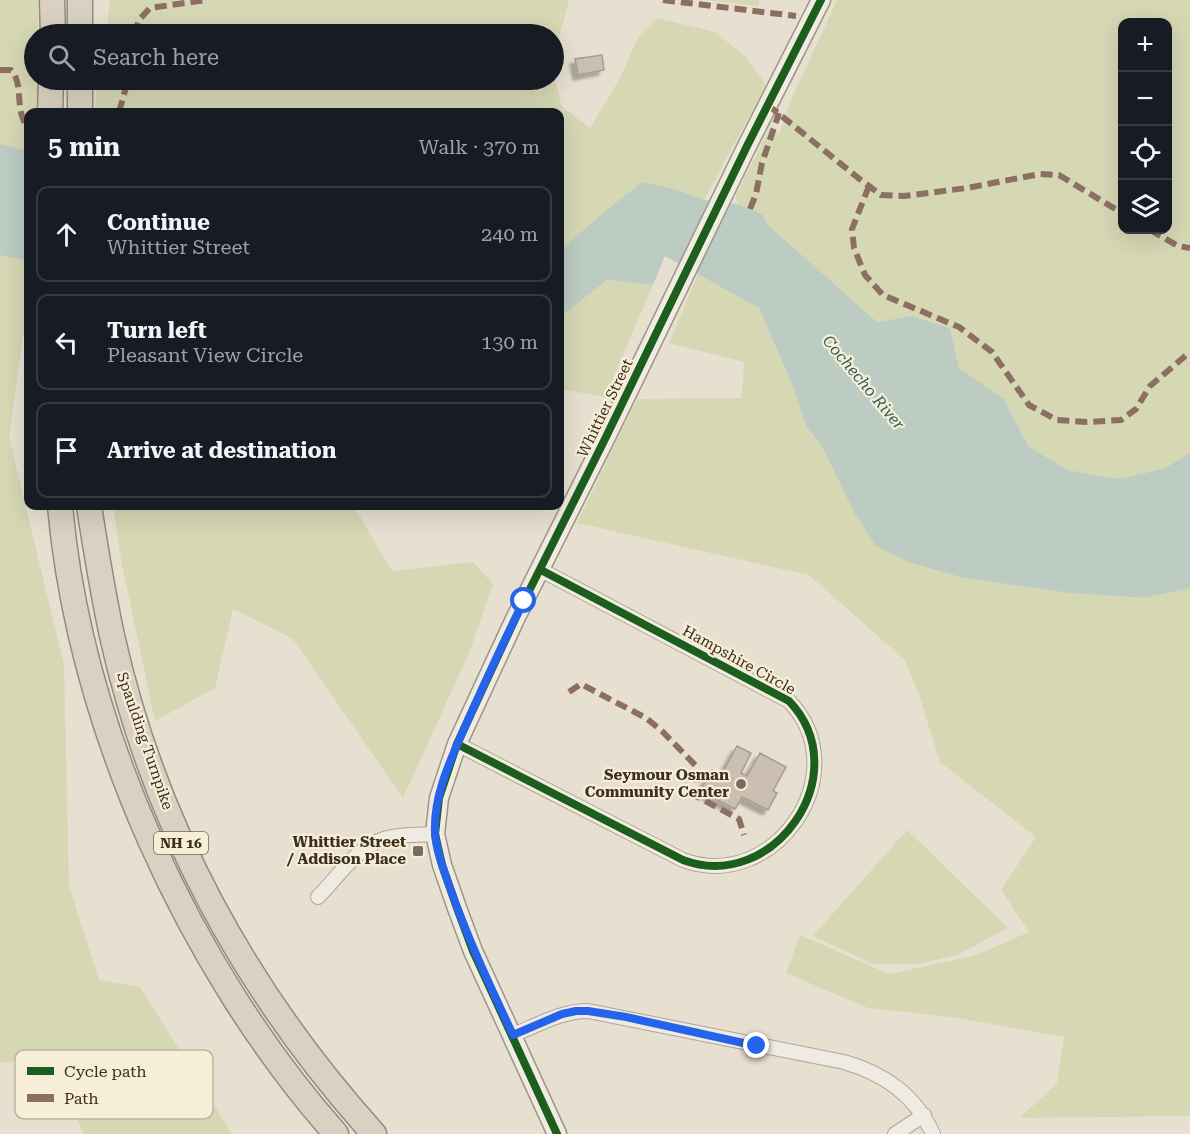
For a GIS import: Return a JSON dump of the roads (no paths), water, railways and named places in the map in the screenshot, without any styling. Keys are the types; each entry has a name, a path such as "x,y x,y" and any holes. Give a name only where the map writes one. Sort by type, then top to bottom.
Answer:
{"highway":[{"path":"52,0 52,24"},
{"path":"80,0 80,24"},
{"path":"50,108 51,90"},
{"path":"80,90 80,108"},
{"name":"Spaulding Turnpike","path":"61,510 75,604 91,671 116,752 157,853 183,908 235,1001 285,1073 336,1134"},
{"name":"Spaulding Turnpike","path":"90,510 103,597 125,687 154,777 190,862 258,985 312,1061 374,1134"}],"street":[{"name":"Whittier Street","path":"557,1134 473,951 457,908 442,865 435,834 438,798 457,744 512,626 724,192 821,0"},
{"name":"Hampshire Circle","path":"457,744 697,866 728,866 743,862 761,852 790,829 807,801 814,768 813,742 803,717 789,701 541,570"},
{"path":"318,897 358,855 373,844 389,838 435,834"},
{"path":"513,1035 562,1014 576,1011 605,1012 860,1067 887,1080 912,1100 924,1115 933,1134"},
{"path":"895,1134 924,1115"}],"water":[{"path":"0,144 24,150 24,260 0,255"},
{"name":"Cochecho River","path":"643,182 678,190 704,200 737,204 762,214 768,225 877,322 911,316 950,328 959,368 1004,399 1028,446 1068,470 1118,479 1163,469 1190,453 1190,588 1144,598 1069,593 964,578 911,563 876,546 855,514 821,445 806,426 792,384 759,308 665,256 653,285 607,280 564,314 564,247 606,210"}],"place":[{"name":"Seymour Osman Community Center","path":"741,784"},
{"name":"Whittier Street / Addison Place","path":"418,851"}]}
